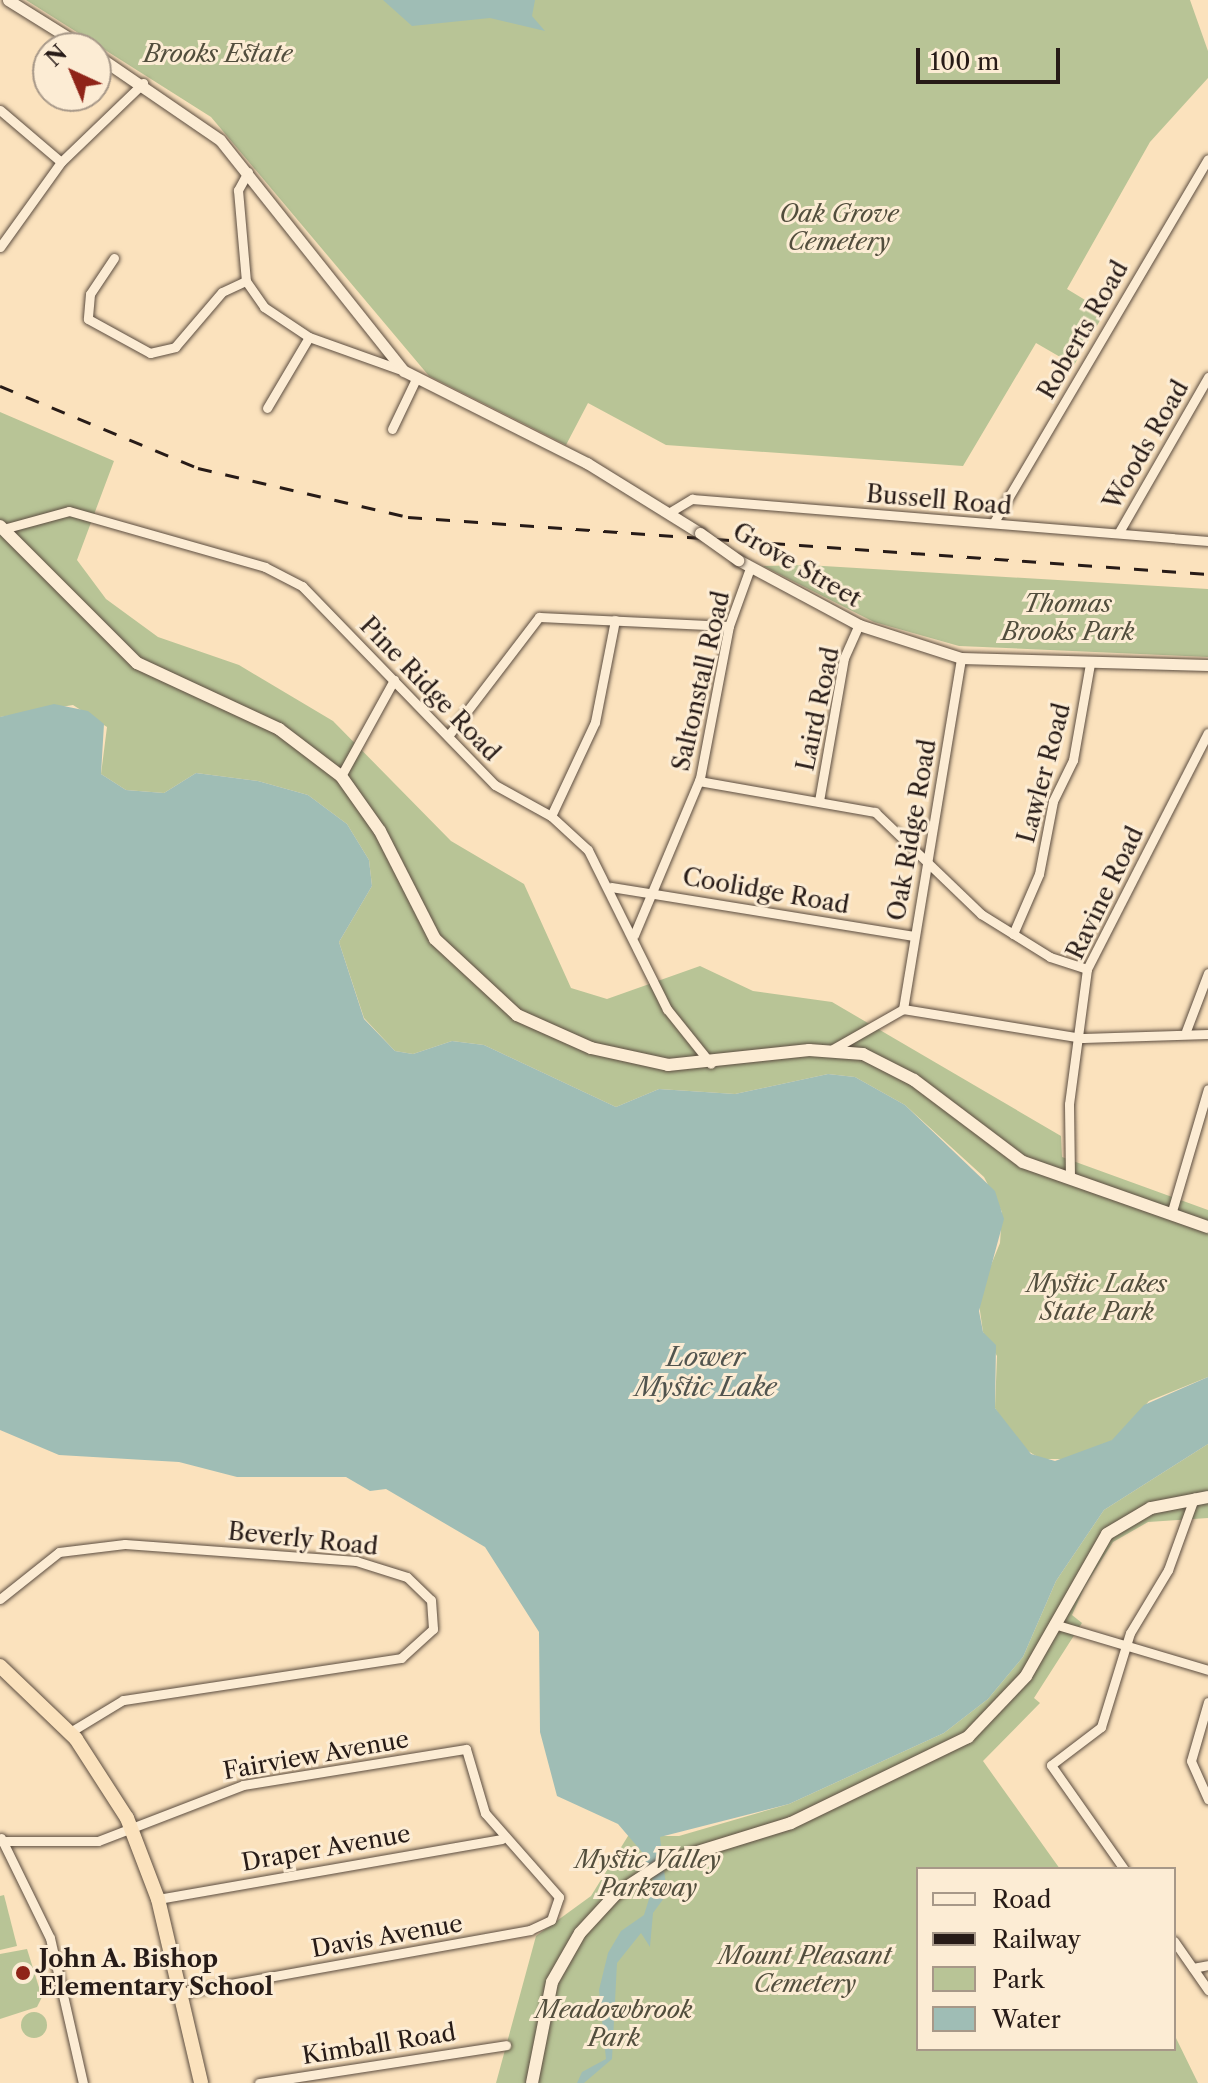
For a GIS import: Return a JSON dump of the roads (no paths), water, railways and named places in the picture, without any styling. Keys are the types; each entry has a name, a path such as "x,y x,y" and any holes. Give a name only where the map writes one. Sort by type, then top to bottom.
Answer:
{"highway":[{"path":"0,1666 70,1732 133,1830 158,1899 201,2083"}],"main road":[{"path":"2,528 137,663 279,729 341,776 380,831 435,939 481,988 536,1026 591,1048 641,1061 711,1064 833,1049 890,1065 1007,1154 1172,1211 1208,1227"},
{"path":"532,2083 539,2020 559,1966 596,1913 645,1873 665,1862 791,1823 952,1747 1007,1702 1107,1534 1140,1512 1201,1498"}],"street":[{"path":"8,0 59,32"},
{"name":"Grove Street","path":"112,65 206,126 248,172 404,371"},
{"path":"0,247 61,162 143,83"},
{"path":"0,110 61,162"},
{"name":"Roberts Road","path":"994,522 1208,159"},
{"path":"114,258 90,294 88,319 150,353 175,347 222,292 246,281 238,190 248,172"},
{"name":"Grove Street","path":"246,281 264,307 309,337 404,371 670,512 750,568 859,625 961,658 1208,665"},
{"path":"267,408 309,337"},
{"name":"Woods Road","path":"1119,532 1208,377"},
{"path":"392,429 416,379"},
{"name":"Bussell Road","path":"670,512 692,499 1208,541"},
{"name":"Pine Ridge Road","path":"2,528 69,511 265,567 302,586 495,785 551,816 588,850 611,887 667,1009 711,1064"},
{"name":"Saltonstall Road","path":"634,935 699,781 729,626 750,568"},
{"path":"448,736 539,617 729,626"},
{"path":"551,816 595,722 615,620"},
{"name":"Laird Road","path":"819,801 844,658 859,625"},
{"name":"Oak Ridge Road","path":"903,1009 961,658"},
{"name":"Lawler Road","path":"1013,934 1039,874 1053,801 1073,760 1090,664"},
{"path":"341,776 394,680"},
{"name":"Ravine Road","path":"1070,1177 1069,1104 1083,1038 1087,969 1208,733"},
{"path":"699,781 875,812 928,858 981,914 1013,934 1087,969"},
{"name":"Coolidge Road","path":"611,887 914,936"},
{"path":"1186,1031 1208,973"},
{"path":"833,1049 903,1009 1083,1038 1186,1031 1208,1034"},
{"path":"1172,1211 1204,1117 1208,1089"},
{"path":"1123,1867 1051,1765 1101,1727 1125,1645 1168,1570 1201,1498"},
{"name":"Beverly Road","path":"0,1599 59,1552 125,1544 356,1561 407,1577 431,1600 433,1629 401,1658 123,1700 70,1732"},
{"path":"1054,1624 1208,1670"},
{"path":"1208,1702 1191,1761 1208,1799"},
{"name":"Fairview Avenue","path":"1,1839 98,1841 243,1785 466,1749 478,1800 502,1839"},
{"path":"1,1839 50,1938 83,2083"},
{"name":"Draper Avenue","path":"158,1899 502,1839"},
{"name":"Davis Avenue","path":"181,1993 530,1930 551,1920 560,1903 555,1890 502,1839"},
{"path":"1176,1944 1208,1990"},
{"path":"1193,1968 1208,1965"},
{"name":"Kimball Road","path":"259,2083 506,2045"}],"water":[{"path":"383,0 535,0 532,16 545,31 490,18 412,26"},
{"name":"Lower Mystic Lake","path":"54,704 88,711 104,724 101,774 126,790 164,793 196,773 258,781 308,795 347,824 369,860 372,886 339,942 364,1019 395,1051 413,1054 452,1041 484,1045 616,1107 659,1089 735,1094 828,1074 855,1077 905,1105 995,1191 1004,1219 979,1311 983,1332 996,1345 995,1408 1031,1454 1055,1461 1112,1440 1144,1405 1208,1377 1208,1444 1104,1510 1056,1581 1023,1657 988,1699 944,1733 789,1804 660,1837 667,1894 653,1913 650,1947 641,1933 617,1963 612,2059 584,2083 577,2083 582,2072 606,2059 599,1990 608,1953 621,1931 644,1915 654,1883 642,1852 618,1824 557,1796 540,1732 539,1632 485,1547 386,1489 370,1491 346,1477 237,1477 179,1462 59,1455 0,1430 0,717"}],"railway":[{"path":"0,386 198,468 408,517 1208,574"}],"place":[{"name":"John A. Bishop Elementary School","path":"23,1973"}],"park label":[{"name":"Brooks Estate","path":"218,54"},
{"name":"Oak Grove Cemetery","path":"839,228"},
{"name":"Thomas Brooks Park","path":"1068,618"},
{"name":"Mystic Lakes State Park","path":"1097,1298"},
{"name":"Mystic Valley Parkway","path":"648,1874"},
{"name":"Mount Pleasant Cemetery","path":"805,1970"},
{"name":"Meadowbrook Park","path":"614,2024"}]}
